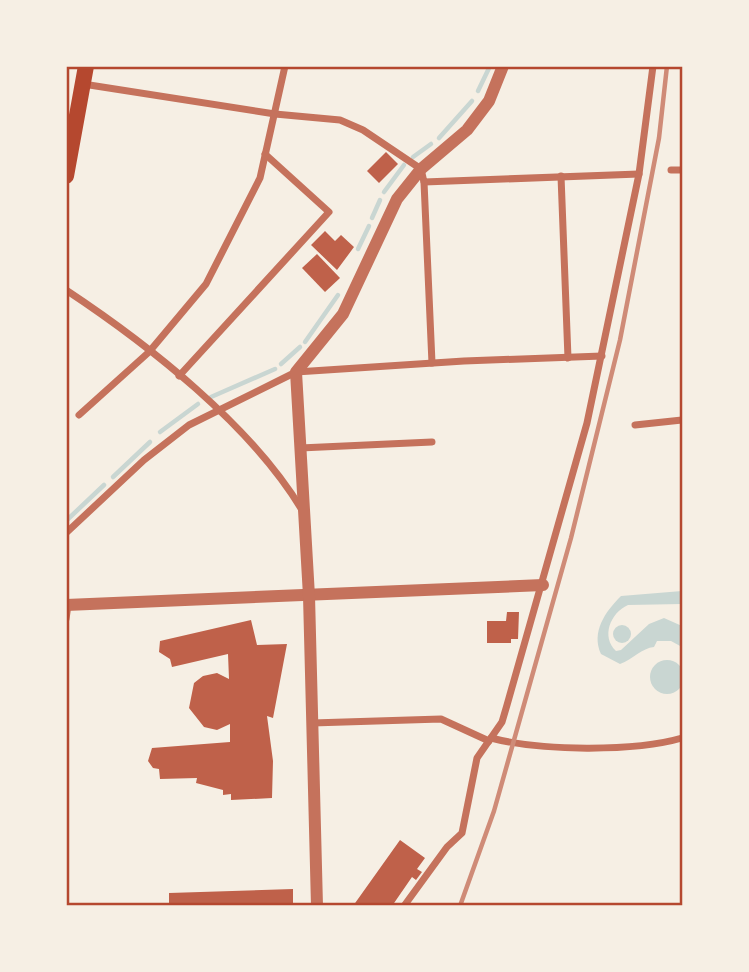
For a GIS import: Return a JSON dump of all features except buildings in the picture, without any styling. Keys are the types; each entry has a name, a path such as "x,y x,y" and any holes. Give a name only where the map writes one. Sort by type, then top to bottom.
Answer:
{"highway":[{"path":"66,176 68,153 86,66"}],"street":[{"path":"79,415 149,352 206,284 260,178 285,66"},
{"path":"317,905 309,596 296,372 343,314 397,199 467,130 489,101 503,66"},
{"path":"404,905 447,848 462,833 475,765 502,722 543,585 601,356 639,174 653,66"},
{"path":"83,84 275,114 340,120 363,130 423,175 639,174"},
{"path":"178,376 330,212 265,154"},
{"path":"671,170 682,170"},
{"path":"423,175 432,363"},
{"path":"561,176 568,358"},
{"path":"66,290 109,319 220,411 288,485 304,514"},
{"path":"66,533 144,460 190,425 296,372 601,356"},
{"path":"635,425 682,420"},
{"path":"300,448 432,442"},
{"path":"67,610 543,585"},
{"path":"312,723 441,719 490,739 544,748 655,744 682,738"}],"shaded area":[{"path":"682,591 682,604 628,605 612,619 608,632 611,645 616,651 621,650 649,624 664,618 682,626 682,647 671,641 657,641 654,647 645,649 620,664 601,654 598,638 601,623 621,596"},
{"path":"622,625 628,628 631,634 628,640 622,643 616,640 613,634 616,628"},
{"path":"667,660 679,665 684,677 679,689 667,694 655,689 650,677 655,665"}],"waterway":[{"path":"478,91 490,66"},
{"path":"439,138 472,101"},
{"path":"413,157 431,144"},
{"path":"384,192 404,165"},
{"path":"372,218 380,200"},
{"path":"358,249 369,226"},
{"path":"305,342 338,295"},
{"path":"281,364 300,347"},
{"path":"211,397 275,369"},
{"path":"160,432 198,404"},
{"path":"113,477 150,442"},
{"path":"67,520 104,485"}],"railway":[{"path":"460,906 494,811 571,538 620,340 659,138 667,66"}]}
